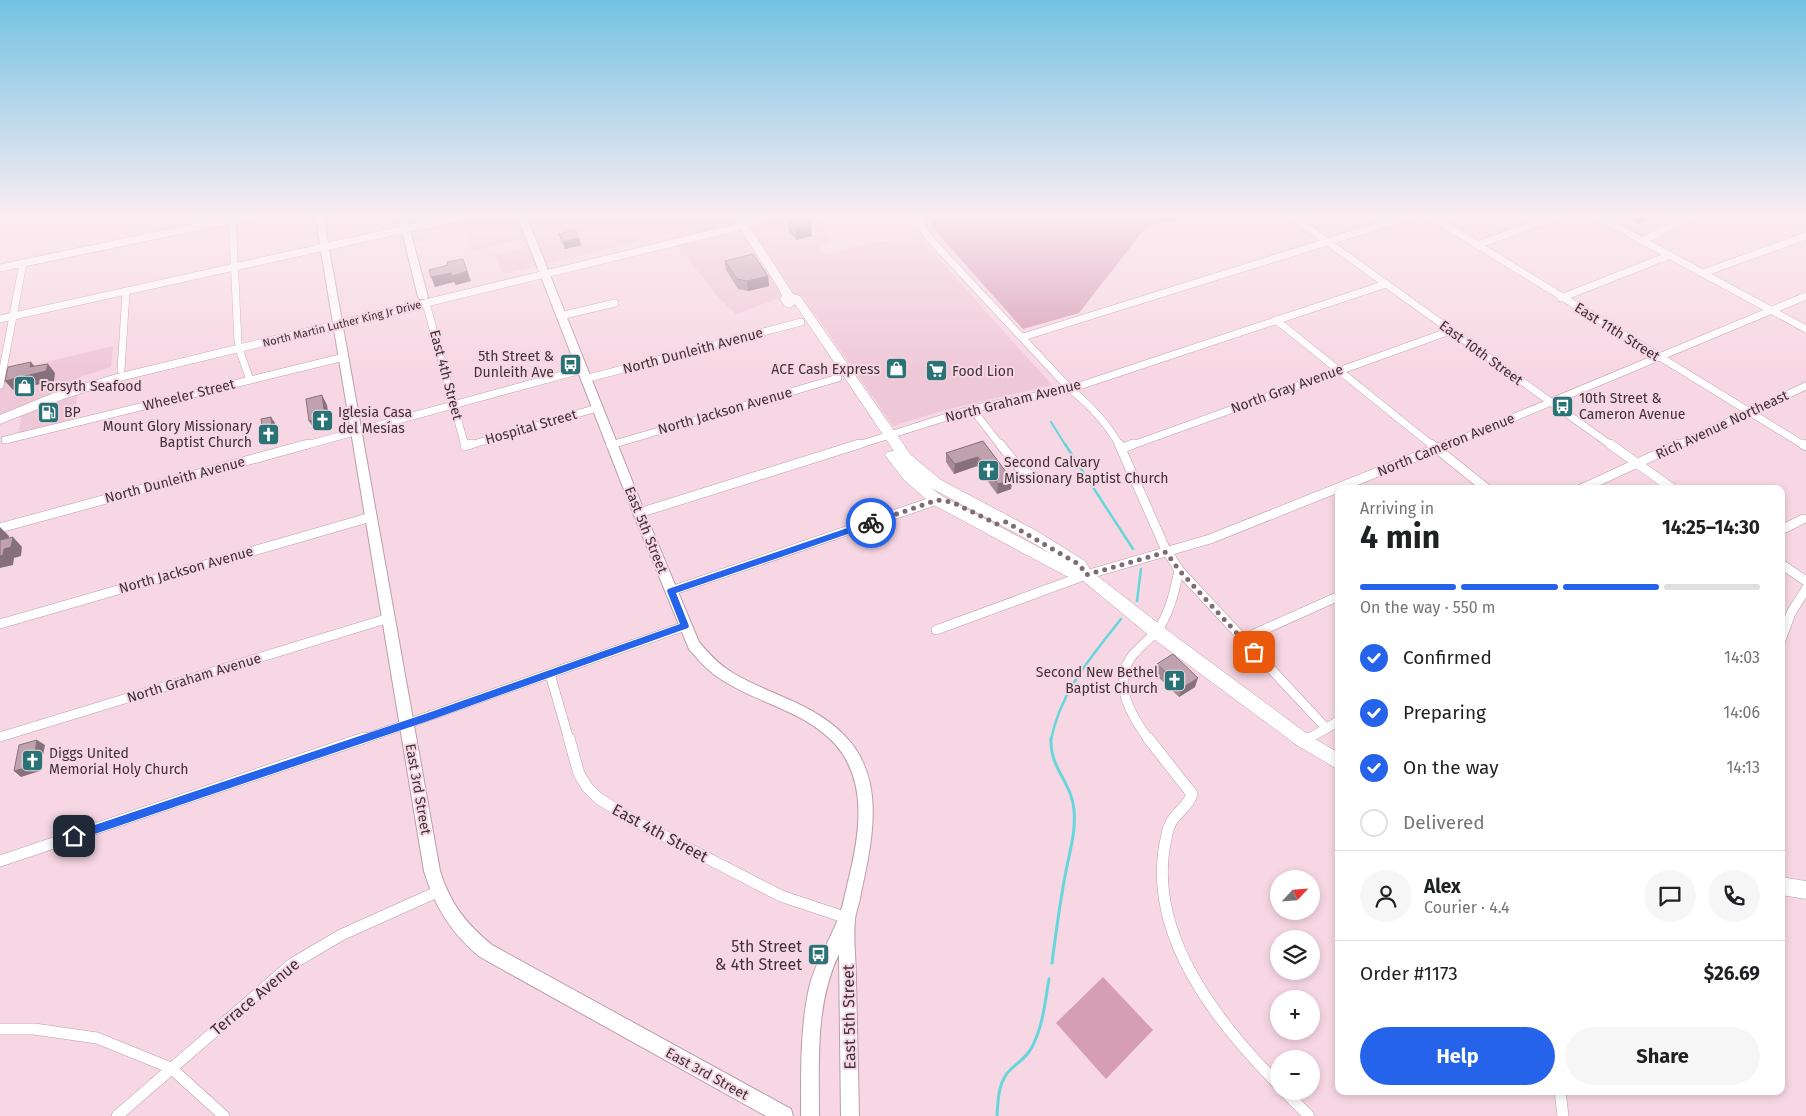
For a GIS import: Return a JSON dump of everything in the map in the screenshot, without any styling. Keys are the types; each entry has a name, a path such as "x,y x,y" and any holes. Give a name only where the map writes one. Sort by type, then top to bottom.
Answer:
{"main road":[{"name":"East 3rd Street","path":"328,267 437,892 456,924 469,939 486,951 784,1116"},
{"name":"East 4th Street","path":"416,267 425,300"},
{"name":"East 5th Street","path":"541,267 685,626 700,653 715,669 742,685 818,721 840,739 857,764 866,792 866,834 847,918 824,966 814,1003 810,1043 810,1116"},
{"name":"North Martin Luther King Jr Drive","path":"0,420 90,386 238,346 562,267"},
{"path":"770,267 788,296 796,298 909,477 937,500 1071,572 1086,575"},
{"path":"788,296 786,300 838,378 884,437 936,484 1080,565 1086,575 1157,632 1304,741 1335,760"},
{"name":"North Martin Luther King Jr Drive","path":"0,412 64,386 121,370 238,346"},
{"path":"937,500 952,502 997,524 1006,522"},
{"path":"1785,887 1806,890"},
{"name":"East 5th Street","path":"847,918 850,1116"}],"street":[{"path":"0,385 22,267"},
{"path":"0,319 242,267"},
{"path":"956,267 1023,336 1070,389 1091,404 1123,448 1166,552 1179,570 1326,728"},
{"path":"1023,336 1247,267"},
{"name":"East 10th Street","path":"1363,267 1667,485"},
{"name":"East 11th Street","path":"1512,267 1806,446"},
{"path":"1561,298 1639,267"},
{"path":"1691,267 1806,328"},
{"path":"1703,274 1722,267"},
{"path":"234,269 238,346 250,380"},
{"name":"North Graham Avenue","path":"639,513 972,409 1070,389 1386,284"},
{"path":"121,370 126,292"},
{"name":"North Cameron Avenue","path":"1346,485 1806,296"},
{"name":"East 4th Street","path":"425,300 464,446"},
{"path":"560,316 615,304"},
{"path":"1276,320 1482,485"},
{"name":"North Dunleith Avenue","path":"0,528 454,404 801,322"},
{"name":"North Gray Avenue","path":"1123,448 1450,331"},
{"name":"Wheeler Street","path":"6,440 344,357"},
{"name":"North Jackson Avenue","path":"611,444 838,378"},
{"name":"Rich Avenue Northeast","path":"1637,464 1806,386"},
{"name":"Hospital Street","path":"464,446 597,408"},
{"path":"972,409 1021,470 1038,478"},
{"path":"1590,485 1637,464"},
{"name":"North Cameron Avenue","path":"936,630 1086,575 1210,539 1335,489"},
{"path":"671,591 937,500"},
{"name":"North Jackson Avenue","path":"0,624 371,517"},
{"path":"1785,528 1803,519"},
{"path":"1785,567 1806,581"},
{"path":"1179,570 1173,599 1157,632 1128,662 1123,676 1127,701 1134,720 1192,794 1188,803 1173,819 1164,845 1161,879 1167,910 1181,950 1211,1006 1244,1049 1270,1076"},
{"path":"1785,629 1791,613 1806,589"},
{"path":"1243,639 1335,598"},
{"name":"North Graham Avenue","path":"0,737 389,618"},
{"path":"0,862 407,724 685,626"},
{"name":"East 4th Street","path":"550,674 578,774 598,798 633,820 781,896 847,918"},
{"path":"1304,741 1335,723"},
{"name":"Terrace Avenue","path":"117,1116 292,964 341,936 437,892"},
{"path":"0,1029 34,1029 97,1038 171,1068 224,1116"},
{"path":"1561,1095 1564,1116"},
{"path":"1293,1100 1309,1116"}],"shaded area":[{"path":"500,267 532,267 503,274"},
{"path":"695,267 946,267 1052,385 945,410 893,426 815,314 777,299 736,314 718,297"},
{"path":"968,267 1115,267 1079,313 1023,329"},
{"path":"113,346 111,367 80,377 74,421 17,435 22,417 0,421 0,373"},
{"path":"1103,977 1153,1030 1106,1079 1056,1023"}],"building":[{"path":"440,267 466,267 467,271 452,276 451,273 431,277 429,270"},
{"path":"729,267 762,267 768,276 747,281 737,279"},
{"path":"31,362 30,367 48,364 46,371 5,381 8,367"},
{"path":"322,395 325,416 309,421 306,399"},
{"path":"271,417 272,434 263,436 261,419"},
{"path":"983,441 1012,480 998,484 978,457 955,464 946,453"},
{"path":"13,537 11,547 4,549 3,555 0,556 0,540"},
{"path":"1173,654 1198,678 1182,688 1157,664"},
{"path":"37,740 33,766 14,771 19,745"}],"waterway":[{"path":"1051,422 1066,446"},
{"path":"1065,444 1133,549"},
{"path":"1137,601 1141,569"},
{"path":"1051,740 1055,723 1069,690 1088,661 1121,619"},
{"path":"1051,740 1053,758 1069,791 1074,810 1073,833 1052,963"},
{"path":"997,1116 1003,1079 1028,1054 1036,1039 1043,1014 1049,979"}],"way so far":[{"path":"871,523 937,500 952,502 997,524 1006,522 1030,534 1080,565 1086,575 1166,552 1179,570 1254,652"}],"place":[{"name":"5th Street & Dunleith Ave","path":"570,364"},
{"name":"ACE Cash Express","path":"896,369"},
{"name":"Food Lion","path":"936,371"},
{"name":"Forsyth Seafood","path":"24,386"},
{"name":"10th Street & Cameron Avenue","path":"1563,406"},
{"name":"BP","path":"48,412"},
{"name":"Iglesia Casa del Mesías","path":"322,420"},
{"name":"Mount Glory Missionary Baptist Church","path":"268,434"},
{"name":"Second Calvary Missionary Baptist Church","path":"988,470"},
{"name":"Second New Bethel Baptist Church","path":"1174,680"},
{"name":"Diggs United Memorial Holy Church","path":"33,761"},
{"name":"5th Street & 4th Street","path":"818,955"}],"route":[{"path":"74,836 425,718 685,626 671,591 871,523"}]}
